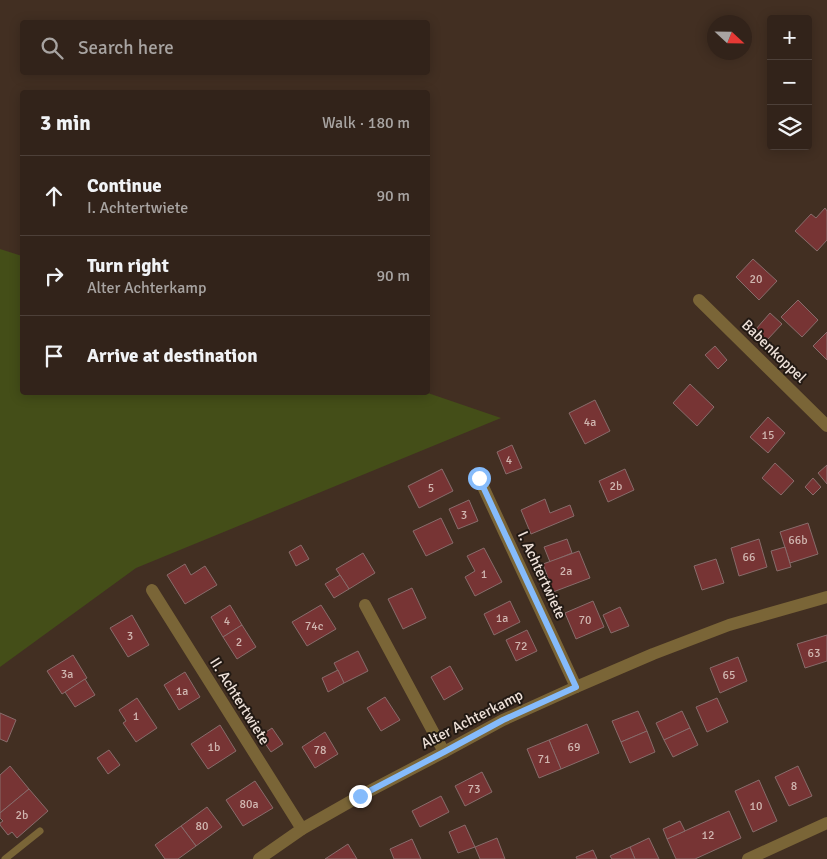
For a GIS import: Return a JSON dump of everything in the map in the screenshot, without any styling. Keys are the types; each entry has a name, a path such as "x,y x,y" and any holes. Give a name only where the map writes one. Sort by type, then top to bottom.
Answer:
{"street":[{"name":"Babenkoppel","path":"699,300 827,426"},
{"name":"I. Achtertwiete","path":"479,478 576,687"},
{"name":"II. Achtertwiete","path":"152,590 302,829"},
{"name":"Alter Achterkamp","path":"259,859 302,829 503,720 653,654 729,624 827,597"},
{"path":"365,605 444,752"},
{"path":"748,859 827,823"}],"lane":[{"path":"5,859 40,831"}],"green space":[{"path":"0,249 20,255 20,395 430,394 501,418 136,568 0,667"}],"building":[{"path":"825,208 827,211 827,240 817,251 795,231 811,214 816,218"},
{"path":"753,259 777,281 759,300 736,277"},
{"path":"798,300 818,320 802,337 781,317"},
{"path":"770,313 782,324 767,340 756,329"},
{"path":"827,332 827,360 813,346"},
{"path":"715,346 727,360 718,369 705,355"},
{"path":"690,384 714,407 697,426 673,403"},
{"path":"595,400 610,431 585,444 569,413"},
{"path":"768,417 785,433 768,453 750,437"},
{"path":"512,445 522,468 506,474 497,452"},
{"path":"775,463 794,481 781,495 762,478"},
{"path":"827,465 827,484 818,473"},
{"path":"442,469 453,491 419,508 408,486"},
{"path":"625,469 634,490 608,502 599,481"},
{"path":"813,478 821,487 813,495 805,487"},
{"path":"545,499 550,513 570,505 574,516 531,534 521,510"},
{"path":"469,500 478,521 458,529 449,509"},
{"path":"441,518 453,543 426,556 413,531"},
{"path":"808,523 818,554 790,563 780,532"},
{"path":"567,539 572,553 550,562 544,547"},
{"path":"759,539 767,567 739,576 731,548"},
{"path":"301,545 309,559 296,566 289,552"},
{"path":"785,547 791,567 777,571 771,551"},
{"path":"484,548 502,582 475,596 465,577 475,571 467,556"},
{"path":"579,551 590,578 553,592 543,564"},
{"path":"363,553 375,573 349,589 336,569"},
{"path":"716,559 724,583 702,590 694,566"},
{"path":"185,564 191,575 205,566 217,585 185,604 167,575"},
{"path":"340,575 349,589 334,598 325,584"},
{"path":"412,588 426,618 403,629 388,599"},
{"path":"510,601 520,622 494,635 484,614"},
{"path":"593,601 604,627 576,639 565,613"},
{"path":"230,605 242,625 223,637 211,617"},
{"path":"321,605 336,629 307,646 292,622"},
{"path":"620,607 629,626 611,633 603,615"},
{"path":"132,615 149,645 128,657 110,628"},
{"path":"242,625 256,647 237,659 223,637"},
{"path":"527,630 537,651 516,661 506,640"},
{"path":"827,635 827,661 805,668 797,644"},
{"path":"358,651 368,671 344,683 334,663"},
{"path":"73,655 87,678 62,694 47,671"},
{"path":"738,657 747,681 720,693 710,668"},
{"path":"450,666 463,689 444,700 431,677"},
{"path":"338,670 344,683 328,692 322,678"},
{"path":"185,672 200,697 179,710 164,685"},
{"path":"85,679 95,695 75,707 65,692"},
{"path":"385,697 400,720 381,731 367,708"},
{"path":"137,698 157,728 136,742 123,723 126,721 119,710"},
{"path":"717,698 728,722 707,732 696,707"},
{"path":"638,711 647,731 621,742 612,721"},
{"path":"682,711 690,728 664,740 656,723"},
{"path":"0,713 16,720 7,742 0,739"},
{"path":"587,724 599,753 561,769 549,740"},
{"path":"220,725 236,751 208,769 191,744"},
{"path":"272,728 283,744 271,752 260,736"},
{"path":"690,728 698,745 673,757 664,740"},
{"path":"647,731 655,752 630,763 621,742"},
{"path":"325,732 338,754 315,768 302,747"},
{"path":"549,740 561,769 539,778 527,749"},
{"path":"109,750 120,765 108,774 97,758"},
{"path":"10,766 29,789 0,813 0,775"},
{"path":"798,766 812,796 789,806 775,777"},
{"path":"482,772 492,792 465,806 455,786"},
{"path":"759,780 777,821 753,832 735,791"},
{"path":"255,781 273,808 243,826 226,800"},
{"path":"29,789 48,811 17,838 12,832 8,835 0,825 3,821 0,818 0,813"},
{"path":"441,796 449,812 420,827 412,811"},
{"path":"207,807 222,827 196,846 181,826"},
{"path":"729,811 741,838 695,859 676,859 667,839"},
{"path":"680,821 685,831 667,839 663,829"},
{"path":"465,825 475,847 458,853 449,832"},
{"path":"181,826 196,846 178,859 165,859 155,845"},
{"path":"497,838 505,859 480,859 475,847"},
{"path":"649,838 659,859 635,859 630,847"},
{"path":"412,839 421,859 394,859 390,849"},
{"path":"348,844 357,859 325,859"},
{"path":"630,847 635,859 612,859 610,856"},
{"path":"593,850 597,859 577,859 576,857"}],"route":[{"path":"360,796 503,720 576,687 479,478"}]}
